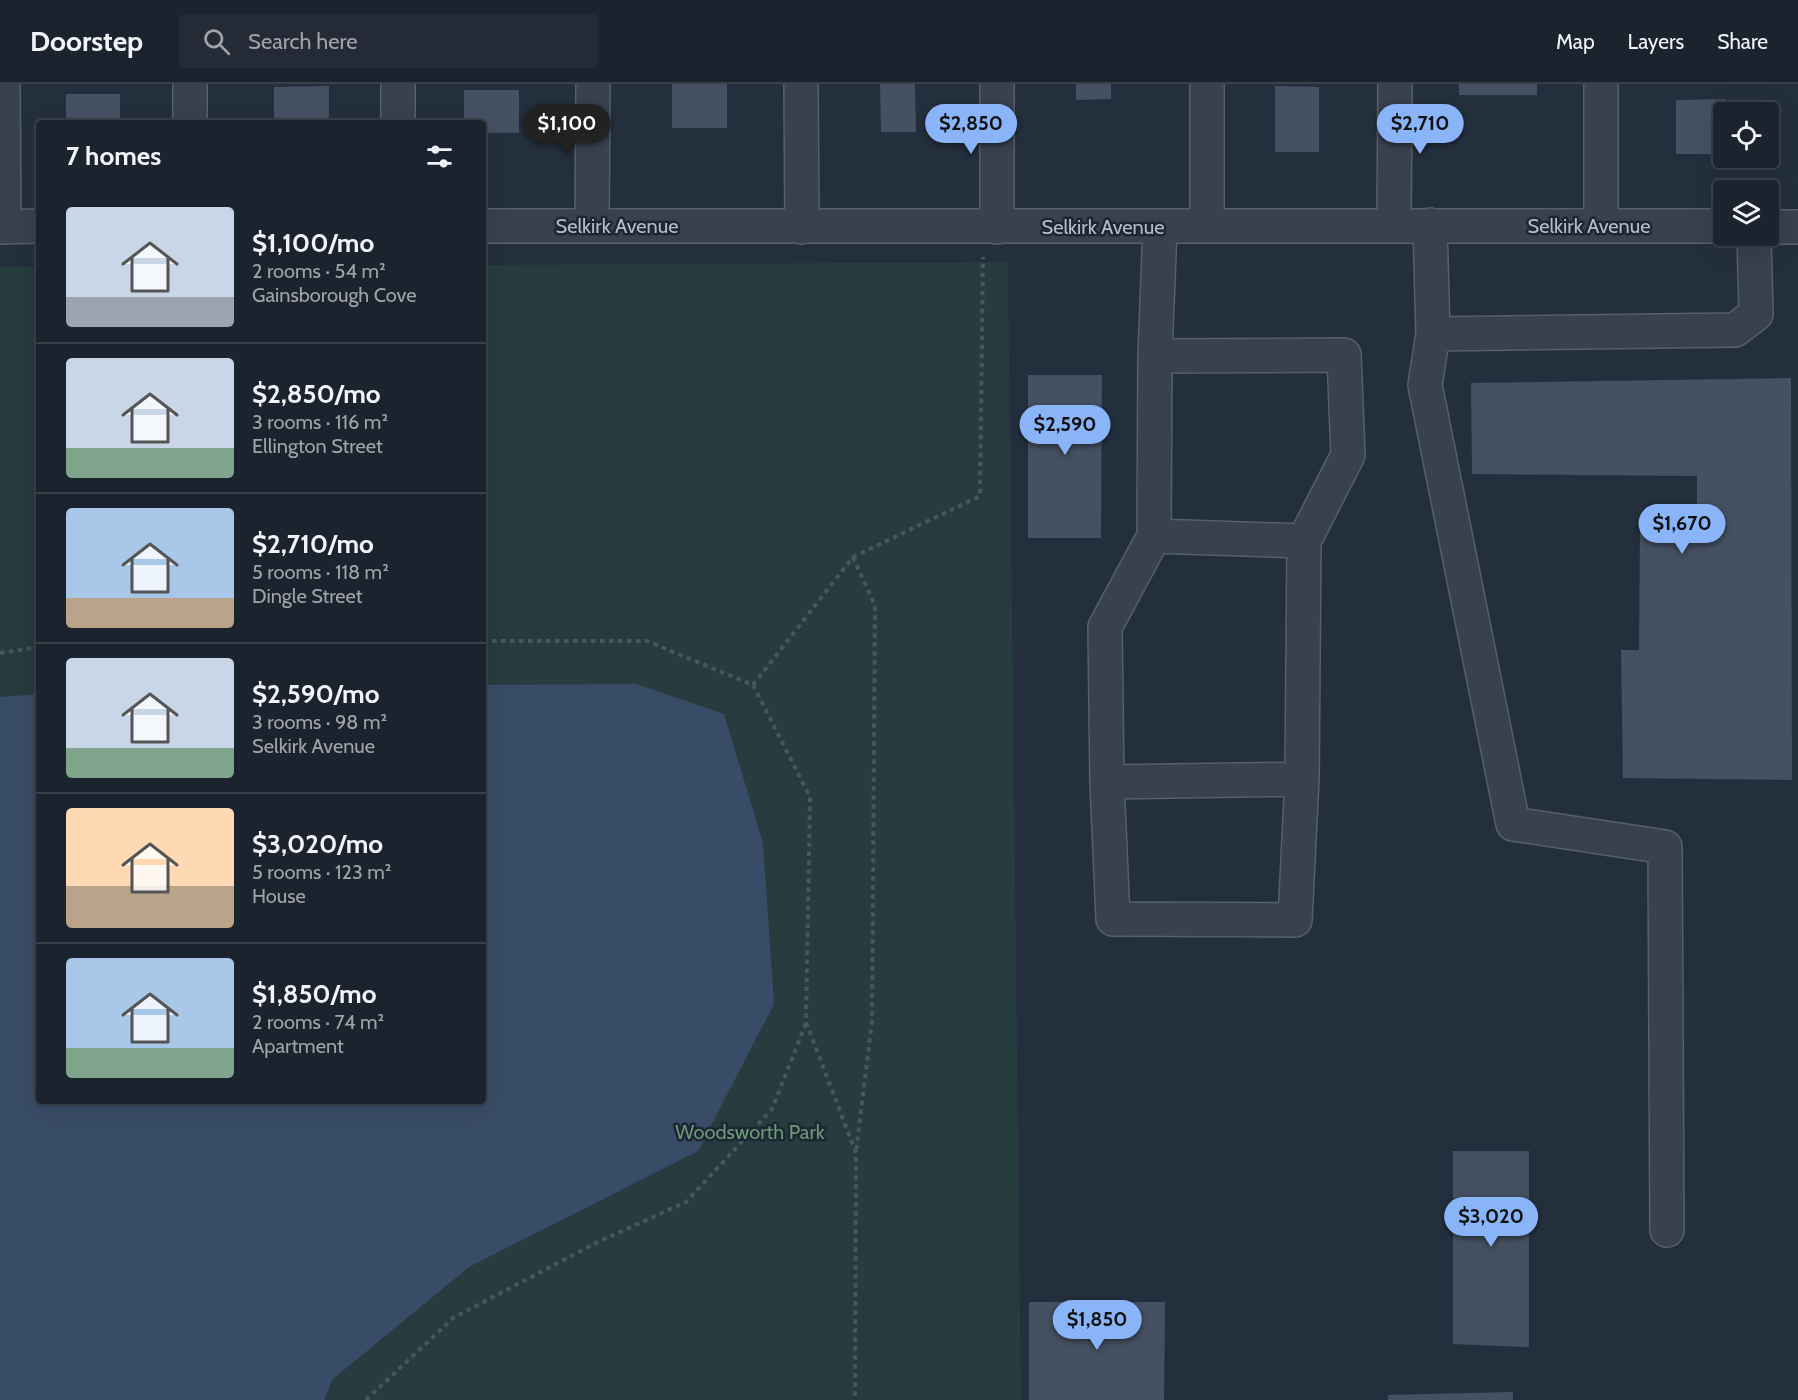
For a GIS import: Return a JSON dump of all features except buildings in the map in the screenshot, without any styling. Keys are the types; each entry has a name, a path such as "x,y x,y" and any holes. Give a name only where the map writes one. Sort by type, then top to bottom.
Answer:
{"street":[{"path":"3,84 2,227 36,226"},
{"path":"190,84 190,120"},
{"path":"398,84 398,120"},
{"path":"592,226 593,84"},
{"path":"801,84 802,227"},
{"path":"990,227 997,84"},
{"path":"1207,84 1207,226"},
{"path":"1395,84 1395,225"},
{"path":"1600,84 1600,226"},
{"path":"1430,225 1433,334 1425,385 1513,824 1665,847 1667,1230"},
{"name":"Selkirk Avenue","path":"486,226 1713,226"},
{"path":"1155,356 1344,355 1348,455 1304,541 1302,779 1295,920 1113,919 1107,782 1105,627 1154,536 1155,356 1160,227"},
{"path":"1779,227 1798,227"},
{"path":"1433,334 1735,330 1756,314 1754,246"},
{"path":"1154,536 1304,541"},
{"path":"1107,782 1302,779"}],"path":[{"path":"753,685 853,557 980,496 990,227"},
{"path":"853,557 875,606 872,1022 856,1153 855,1400"},
{"path":"366,1400 453,1318 598,1242 686,1202 772,1109 806,1022 810,796 753,685 647,641 486,641"},
{"path":"0,653 36,647"},
{"path":"806,1022 856,1153"}],"green space":[{"name":"Woodsworth Park","path":"1008,262 1021,1400 0,1400 0,267 36,267 36,1104 486,1104 486,265"}],"water":[{"path":"636,684 724,714 763,843 774,1004 698,1151 469,1267 333,1379 324,1400 0,1400 0,697 36,694 36,1104 486,1104 486,685"}]}
